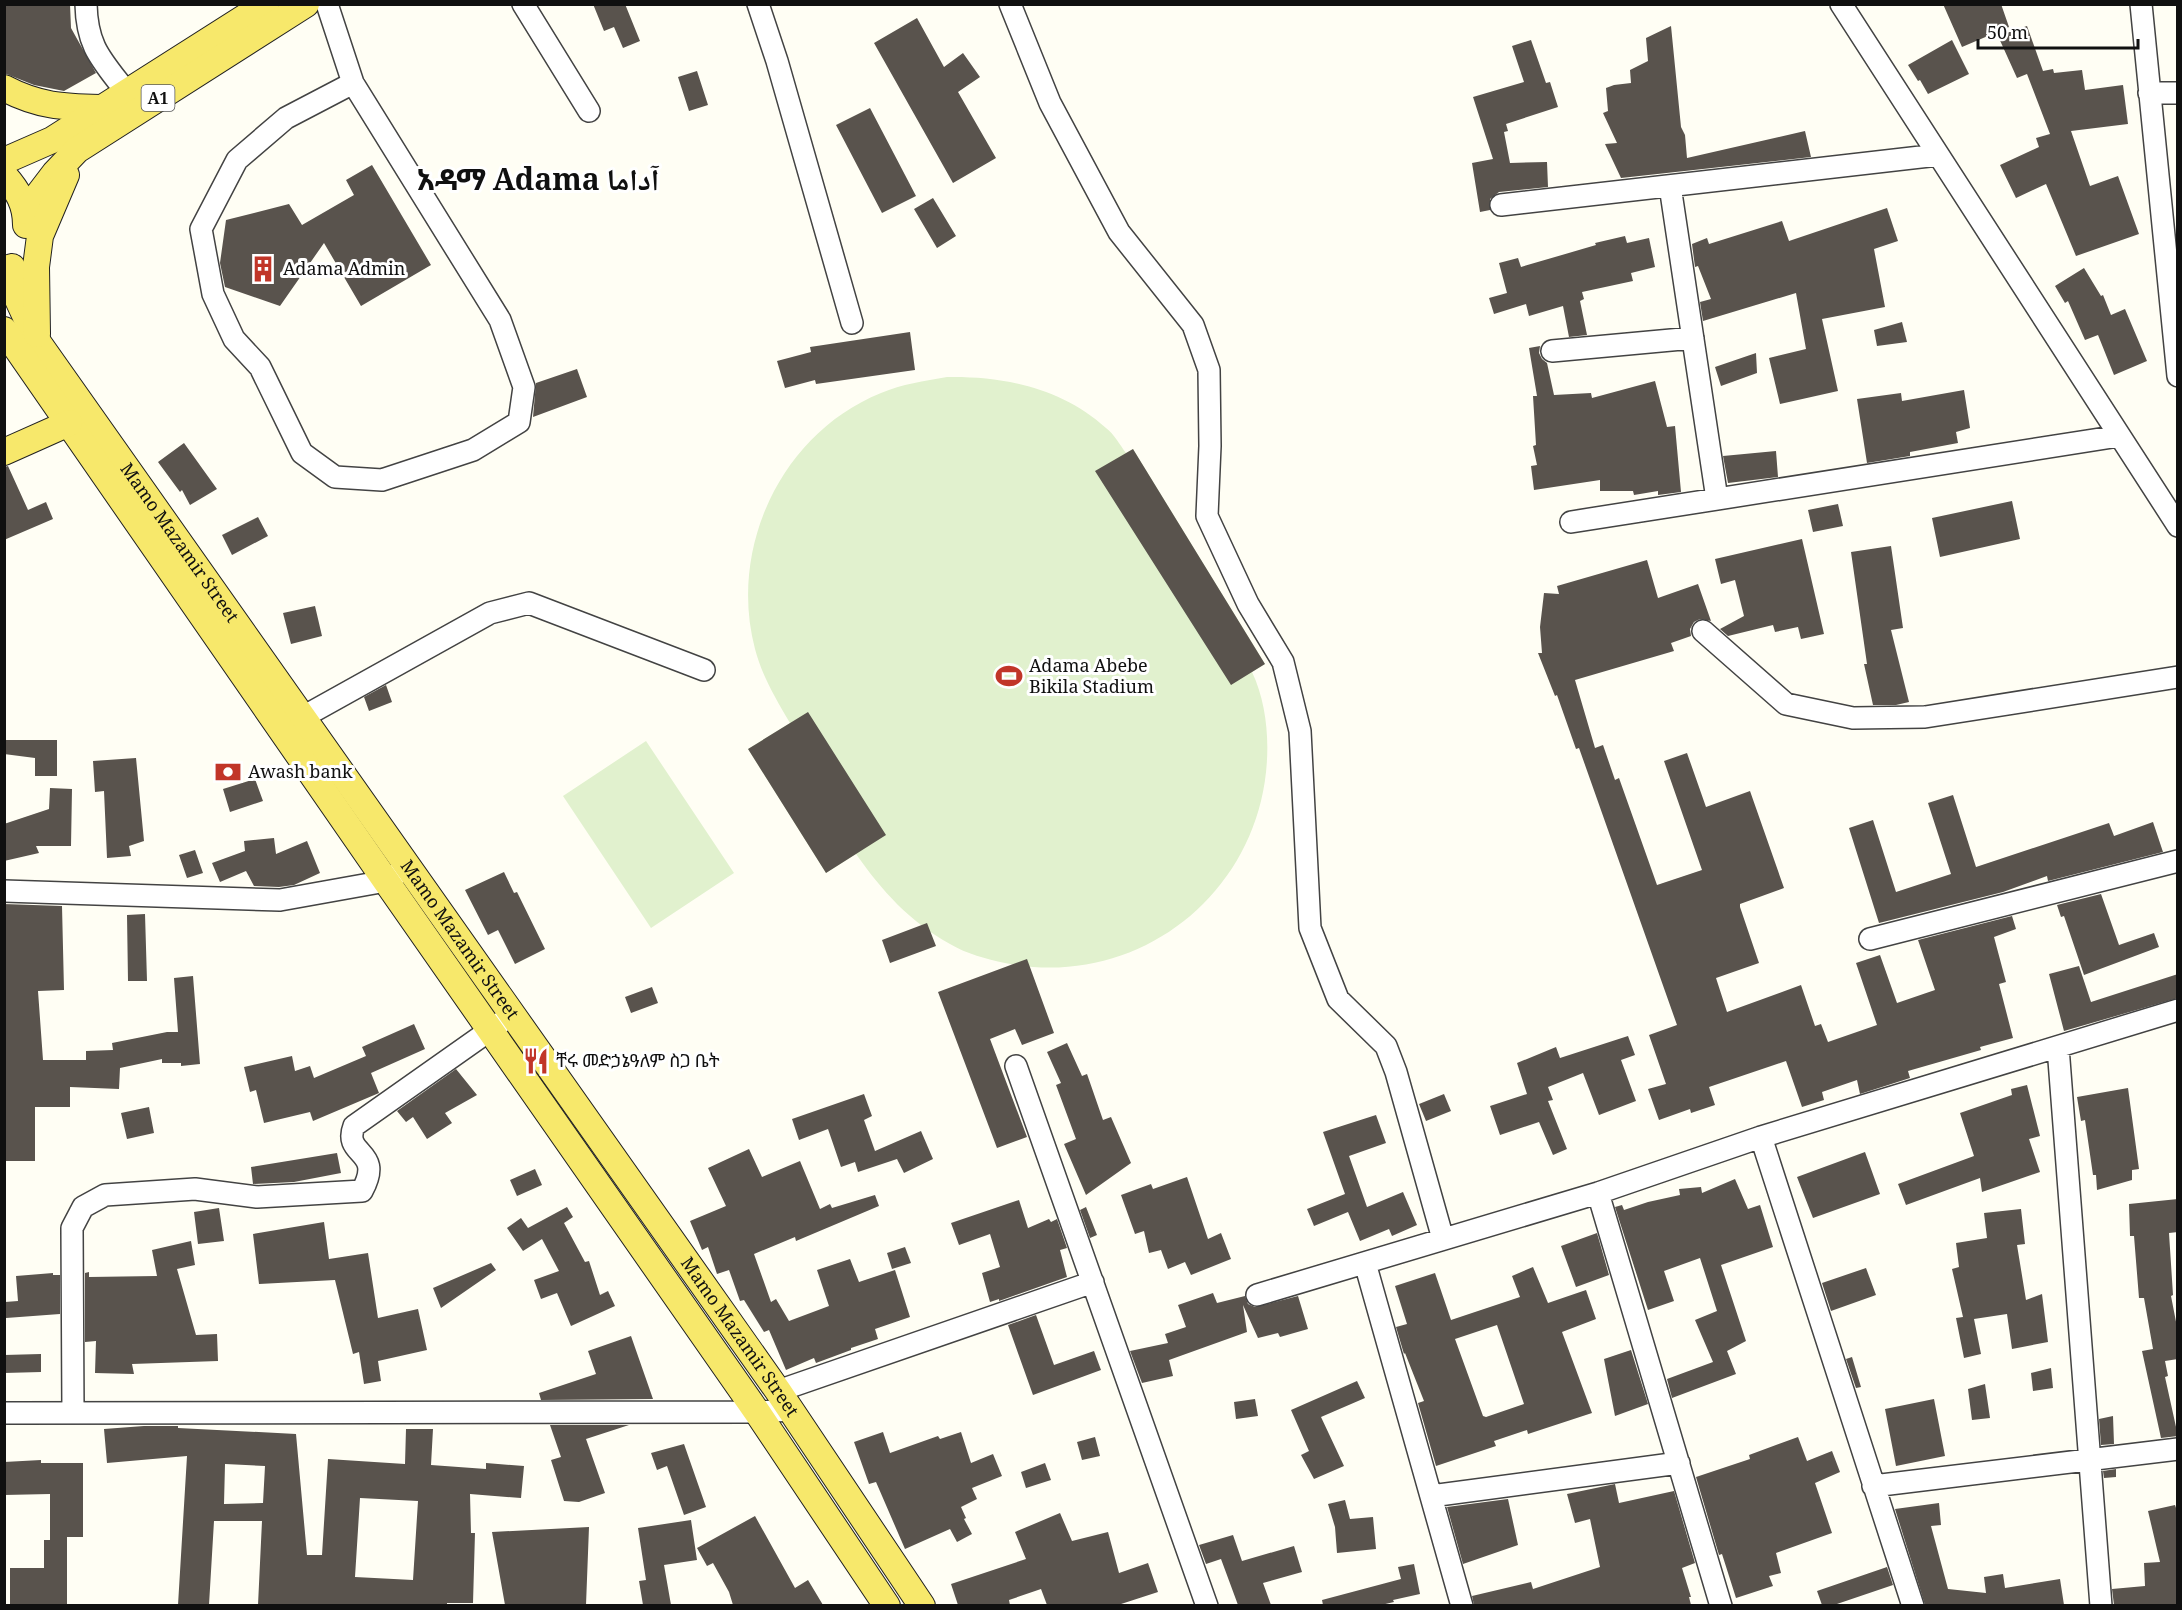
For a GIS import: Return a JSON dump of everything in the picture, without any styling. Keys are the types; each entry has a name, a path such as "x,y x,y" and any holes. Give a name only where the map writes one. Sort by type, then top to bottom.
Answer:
{"main road":[{"name":"A1","path":"4,161 52,140 266,4"},
{"name":"A1","path":"26,212 55,173 77,150 306,4"},
{"path":"4,88 23,98 57,107 104,108"},
{"path":"16,339 36,267 40,236 77,150"},
{"path":"4,175 18,190 26,212 26,241 8,270"},
{"name":"Mamo Mazamir Street","path":"8,270 14,291 16,339 69,423 99,448 386,882 758,1412 887,1605"},
{"name":"Mamo Mazamir Street","path":"16,339 303,717 785,1400 922,1605"},
{"path":"4,452 69,423"}],"street":[{"path":"86,4 87,26 95,51 127,93"},
{"path":"327,4 353,83 500,320 524,387 519,422 473,450 382,480 335,477 302,453 260,367 234,339 213,294 201,229 237,160 286,118 353,83"},
{"path":"523,4 589,111"},
{"path":"758,4 777,62 852,323"},
{"path":"1010,4 1050,103 1108,212 1119,232 1193,325 1209,370 1210,446 1207,516 1248,604 1283,662 1300,731 1310,928 1338,999 1386,1046 1396,1072 1443,1239"},
{"path":"1841,4 2178,526"},
{"path":"2141,4 2178,376"},
{"path":"2149,93 2178,93"},
{"path":"1501,205 1938,155"},
{"path":"1670,186 1717,499"},
{"path":"1552,351 1693,338"},
{"path":"1571,522 2119,436"},
{"path":"303,717 490,613 529,603 704,670"},
{"path":"1703,631 1786,704 1853,718 1925,717 2178,677"},
{"path":"1870,939 2178,861"},
{"path":"4,891 280,900 386,882 408,866"},
{"path":"1257,1295 1598,1192 1761,1137 2178,1010"},
{"path":"73,1413 72,1228 84,1207 105,1195 195,1189 257,1197 362,1191 369,1178 369,1166 364,1155 352,1144 351,1135 354,1126 512,1014"},
{"path":"2058,1047 2101,1605"},
{"path":"1016,1066 1207,1605"},
{"path":"1761,1137 1913,1605"},
{"path":"1598,1192 1721,1605"},
{"path":"1365,1263 1462,1605"},
{"path":"4,1413 758,1412 1093,1282"},
{"path":"1873,1486 2178,1449"},
{"path":"1431,1496 1679,1463"}],"green space":[{"name":"Adama Abebe Bikila Stadium","path":"947,377 1011,382 1051,394 1089,414 1112,433 1126,453 1133,449 1265,664 1252,672 1262,702 1267,735 1264,785 1247,842 1226,878 1198,909 1166,934 1130,952 1090,964 1048,968 1005,963 977,956 950,944 910,916 876,881 856,854 826,873 748,749 790,723 761,669 755,649 749,610 749,572 757,534 771,498 791,465 816,436 846,411 889,390"},
{"path":"646,741 734,873 651,928 563,796"}],"building":[{"path":"4,4 70,4 71,28 96,73 64,91 34,85 4,73"},
{"path":"593,4 625,4 640,41 623,48 614,27 604,31"},
{"path":"1943,4 2001,4 2009,27 1962,47"},
{"path":"917,18 944,67 963,53 980,77 958,92 996,158 953,183 874,43"},
{"path":"1671,26 1681,127 1685,135 1687,158 1805,131 1811,157 1621,178 1605,144 1617,143 1603,113 1608,111 1606,88 1631,83 1630,70 1648,61 1646,38"},
{"path":"2027,26 2043,71 2053,69 2054,73 2082,70 2085,90 2123,85 2128,124 2071,131 2090,186 2118,176 2139,234 2076,256 2046,184 2016,198 2000,165 2039,147 2036,138 2050,134 2027,74 2017,78 1998,36"},
{"path":"1531,40 1546,83 1550,82 1558,107 1506,124 1508,131 1504,132 1510,163 1547,162 1548,187 1499,192 1490,199 1490,210 1480,212 1472,163 1493,159 1473,97 1524,82 1512,46"},
{"path":"1952,40 1969,74 1928,94 1908,65"},
{"path":"697,71 708,105 689,111 678,77"},
{"path":"870,108 916,196 882,213 836,125"},
{"path":"372,165 431,265 361,306 324,243 280,306 225,287 220,263 226,220 289,204 302,225 354,195 346,180"},
{"path":"933,198 956,236 937,248 914,209"},
{"path":"1887,208 1898,241 1874,249 1885,307 1822,319 1838,391 1780,404 1769,358 1806,349 1796,293 1703,321 1700,302 1711,299 1698,266 1695,267 1692,244 1707,238 1709,244 1782,221 1789,241"},
{"path":"1625,236 1627,243 1649,238 1655,267 1631,273 1633,281 1582,292 1584,299 1580,301 1587,335 1569,337 1563,306 1529,316 1526,304 1494,314 1489,298 1507,293 1499,263 1518,258 1521,267 1596,245 1595,243"},
{"path":"2084,268 2101,296 2103,295 2111,315 2125,309 2147,361 2114,375 2098,335 2085,340 2068,301 2065,303 2055,286"},
{"path":"1902,322 1907,342 1877,346 1874,330"},
{"path":"910,332 915,370 816,384 815,380 785,388 777,361 811,352 810,347"},
{"path":"1540,346 1539,353 1547,363 1554,395 1591,393 1592,398 1655,381 1667,427 1675,426 1681,492 1658,495 1658,491 1634,495 1633,491 1600,491 1600,480 1534,490 1531,466 1537,465 1533,446 1536,445 1533,396 1537,396 1529,348"},
{"path":"1756,353 1757,373 1721,386 1715,367"},
{"path":"577,369 587,397 533,417 536,383"},
{"path":"1964,390 1970,428 1956,432 1958,443 1910,452 1910,456 1867,463 1857,399 1901,393 1902,401"},
{"path":"184,443 217,489 190,505 182,490 180,492 158,462"},
{"path":"1133,449 1265,664 1231,685 1095,471"},
{"path":"1776,451 1778,477 1728,483 1723,456"},
{"path":"8,466 28,510 46,502 53,519 4,540 4,467"},
{"path":"2012,501 2020,539 1940,557 1932,518"},
{"path":"1838,504 1843,526 1813,532 1808,510"},
{"path":"258,517 268,536 232,555 222,535"},
{"path":"1802,539 1824,634 1801,639 1798,627 1775,632 1773,625 1728,636 1720,629 1744,616 1735,580 1721,584 1715,559"},
{"path":"1891,546 1903,628 1891,630 1909,702 1896,705 1873,705 1864,664 1867,664 1851,552"},
{"path":"1647,560 1658,598 1698,584 1711,621 1700,619 1694,622 1690,629 1691,636 1671,643 1674,651 1575,680 1595,748 1603,745 1615,780 1619,778 1657,885 1702,870 1664,761 1687,753 1706,807 1750,791 1784,888 1740,904 1759,963 1716,978 1727,1012 1801,985 1815,1026 1821,1024 1828,1042 1877,1025 1856,963 1880,955 1897,1003 1935,990 1918,940 2012,916 2016,929 1994,937 2006,982 1999,984 2013,1038 1980,1047 1981,1050 1908,1071 1910,1078 1860,1094 1857,1080 1822,1092 1824,1100 1802,1107 1786,1061 1709,1087 1715,1105 1691,1113 1690,1109 1659,1120 1648,1089 1666,1084 1649,1035 1677,1025 1579,748 1576,749 1557,695 1555,696 1538,653 1542,653 1540,627 1544,593 1559,594 1557,586"},
{"path":"315,606 322,636 291,644 283,613"},
{"path":"386,685 392,702 369,711 364,697"},
{"path":"808,712 886,835 826,873 748,749"},
{"path":"4,740 57,740 57,776 35,776 35,758 4,754"},
{"path":"136,758 144,841 129,846 131,856 107,858 104,791 95,792 93,761"},
{"path":"255,779 263,801 230,812 223,789"},
{"path":"50,788 72,789 71,846 36,846 39,853 4,861 4,824 49,809"},
{"path":"1953,795 1976,867 2109,823 2114,836 2153,822 2163,852 2048,881 2047,876 2003,892 1879,923 1849,828 1873,820 1896,892 1951,874 1928,803"},
{"path":"274,838 276,854 307,841 320,873 294,885 279,887 254,886 246,871 220,882 212,863 245,851 244,841"},
{"path":"195,850 203,873 187,878 179,855"},
{"path":"504,872 514,893 517,892 545,949 515,964 498,930 488,935 465,890"},
{"path":"2101,894 2119,945 2154,933 2159,947 2084,975 2064,916 2061,917 2057,905"},
{"path":"4,904 62,906 64,990 38,991 43,1060 86,1060 86,1051 113,1050 112,1043 167,1032 178,1032 174,978 193,976 200,1064 181,1066 181,1063 162,1063 162,1059 120,1068 119,1089 70,1087 70,1107 35,1107 35,1161 4,1161"},
{"path":"145,914 147,981 128,981 127,915"},
{"path":"927,923 936,946 890,963 882,940"},
{"path":"1027,959 1054,1033 1022,1045 1015,1029 990,1039 1027,1137 997,1148 938,992"},
{"path":"2079,966 2091,1002 2178,974 2178,998 2064,1031 2049,974"},
{"path":"652,987 658,1003 631,1013 625,997"},
{"path":"414,1024 425,1049 371,1073 379,1093 313,1121 310,1112 264,1123 256,1090 250,1092 244,1067 292,1056 295,1071 310,1066 314,1078 366,1056 362,1047"},
{"path":"1628,1036 1635,1055 1621,1060 1636,1101 1599,1115 1583,1073 1548,1087 1553,1100 1548,1101 1567,1149 1553,1155 1539,1122 1500,1135 1490,1106 1527,1094 1517,1063 1556,1047 1560,1058"},
{"path":"1067,1043 1082,1076 1087,1074 1103,1120 1111,1117 1131,1163 1086,1195 1064,1144 1076,1139 1056,1085 1061,1083 1047,1052"},
{"path":"456,1069 477,1095 445,1113 452,1123 427,1139 413,1117 406,1122 397,1111"},
{"path":"2027,1085 2040,1136 2029,1139 2040,1172 1982,1192 1980,1178 1906,1205 1898,1184 1974,1156 1960,1113 2012,1095 2011,1089"},
{"path":"2128,1088 2139,1169 2132,1170 2132,1180 2097,1190 2085,1120 2081,1121 2077,1097"},
{"path":"864,1094 872,1116 864,1120 875,1151 921,1131 933,1159 904,1173 897,1159 858,1172 855,1162 841,1167 828,1129 799,1140 792,1119"},
{"path":"1444,1094 1451,1111 1426,1121 1419,1104"},
{"path":"149,1107 154,1133 127,1139 121,1113"},
{"path":"1376,1115 1386,1143 1349,1156 1367,1207 1403,1192 1417,1225 1392,1236 1389,1229 1360,1241 1348,1212 1314,1226 1307,1209 1345,1194 1323,1132"},
{"path":"749,1149 762,1177 800,1161 820,1209 830,1204 832,1208 875,1195 879,1206 796,1241 795,1237 754,1254 771,1302 776,1299 789,1321 829,1306 817,1270 850,1259 859,1282 895,1270 910,1317 875,1329 878,1339 816,1363 814,1358 786,1370 769,1330 764,1332 744,1300 740,1301 729,1270 717,1274 708,1247 702,1250 690,1221 726,1206 708,1168"},
{"path":"1865,1152 1880,1194 1813,1218 1797,1177"},
{"path":"337,1153 341,1173 294,1182 253,1184 251,1167"},
{"path":"535,1169 542,1185 517,1196 510,1180"},
{"path":"1187,1177 1208,1239 1221,1233 1231,1259 1191,1275 1185,1262 1168,1269 1161,1250 1149,1253 1144,1231 1135,1234 1121,1195 1151,1184 1153,1189"},
{"path":"1735,1179 1748,1209 1760,1205 1773,1247 1721,1265 1746,1341 1727,1351 1736,1374 1672,1398 1667,1379 1713,1362 1695,1320 1717,1311 1700,1258 1664,1271 1674,1301 1648,1310 1615,1207 1622,1205 1624,1210 1680,1195 1679,1189 1701,1187 1702,1193"},
{"path":"2178,1199 2178,1232 2169,1233 2173,1295 2171,1296 2178,1332 2178,1359 2165,1361 2168,1376 2165,1377 2178,1436 2161,1438 2142,1351 2153,1349 2144,1298 2139,1298 2134,1236 2130,1236 2129,1204"},
{"path":"1019,1200 1028,1228 1049,1219 1051,1222 1057,1219 1067,1248 1060,1250 1067,1277 999,1301 999,1299 990,1302 982,1273 1000,1267 990,1234 959,1245 951,1223"},
{"path":"567,1207 573,1217 564,1223 585,1262 589,1261 600,1295 608,1291 615,1306 571,1326 557,1293 541,1299 534,1280 559,1271 542,1239 523,1251 507,1228 521,1218 528,1228"},
{"path":"1086,1207 1097,1235 1090,1238 1080,1210"},
{"path":"219,1208 224,1241 198,1244 194,1212"},
{"path":"2021,1209 2025,1244 2017,1245 2026,1300 2042,1294 2048,1342 2012,1349 2007,1314 1974,1319 1981,1354 1964,1358 1956,1318 1963,1317 1952,1269 1959,1267 1956,1243 1987,1238 1984,1213"},
{"path":"324,1222 329,1259 368,1253 378,1318 418,1309 427,1350 378,1361 381,1381 364,1384 359,1352 353,1354 335,1280 259,1284 253,1234"},
{"path":"1597,1233 1609,1275 1576,1287 1561,1246"},
{"path":"191,1241 195,1265 177,1269 196,1335 217,1334 218,1361 132,1364 134,1374 95,1373 96,1341 85,1342 85,1273 89,1272 89,1277 157,1276 152,1250"},
{"path":"905,1247 911,1263 892,1269 887,1253"},
{"path":"491,1263 496,1270 441,1308 433,1288"},
{"path":"1533,1267 1548,1303 1586,1290 1596,1319 1562,1332 1592,1413 1528,1434 1527,1430 1494,1441 1496,1446 1436,1466 1418,1403 1424,1401 1404,1354 1396,1327 1407,1324 1395,1286 1435,1273 1451,1320 1520,1297 1512,1276","holes":["1497,1325 1524,1404 1486,1417 1483,1416 1455,1339"]},
{"path":"1866,1268 1876,1295 1831,1311 1822,1283"},
{"path":"53,1273 53,1275 60,1275 60,1314 6,1318 5,1302 18,1301 16,1276"},
{"path":"1213,1293 1217,1303 1245,1296 1248,1304 1255,1307 1298,1296 1308,1329 1280,1337 1278,1333 1258,1338 1243,1305 1247,1332 1169,1360 1173,1376 1142,1383 1130,1351 1168,1343 1165,1334 1186,1327 1178,1305"},
{"path":"1036,1315 1054,1365 1094,1351 1101,1370 1033,1395 1008,1325"},
{"path":"631,1336 653,1399 541,1400 539,1393 596,1374 588,1351"},
{"path":"1631,1350 1648,1404 1615,1416 1604,1359"},
{"path":"41,1354 41,1372 4,1373 4,1355"},
{"path":"1852,1357 1861,1387 1856,1388 1846,1359"},
{"path":"2051,1368 2053,1388 2033,1391 2031,1373"},
{"path":"1357,1381 1365,1398 1321,1417 1344,1466 1314,1479 1301,1455 1309,1451 1291,1410"},
{"path":"1985,1384 1990,1418 1972,1420 1968,1389"},
{"path":"1255,1399 1258,1416 1236,1419 1234,1402"},
{"path":"1934,1399 1945,1456 1896,1466 1885,1409"},
{"path":"2113,1416 2114,1444 2101,1445 2099,1419"},
{"path":"550,1425 629,1425 586,1439 605,1493 579,1502 564,1501 551,1460 561,1457"},
{"path":"178,1426 178,1428 296,1434 307,1555 322,1555 328,1459 405,1464 406,1429 433,1429 431,1465 486,1469 486,1463 524,1466 521,1498 470,1494 471,1533 475,1533 473,1603 258,1605 262,1521 214,1521 209,1605 178,1605 187,1456 107,1463 104,1429","holes":["225,1464 265,1466 263,1503 224,1504","360,1498 418,1501 413,1580 355,1577"]},
{"path":"883,1432 890,1453 938,1436 940,1439 961,1432 971,1463 993,1454 1002,1476 972,1488 977,1499 961,1507 972,1534 957,1542 950,1529 905,1549 876,1482 869,1484 854,1442"},
{"path":"1095,1437 1100,1456 1082,1460 1077,1442"},
{"path":"1798,1437 1807,1461 1832,1451 1840,1472 1815,1483 1832,1533 1776,1553 1781,1573 1769,1576 1773,1586 1736,1598 1722,1554 1719,1555 1696,1477 1750,1459 1749,1455"},
{"path":"684,1444 706,1507 684,1515 667,1466 657,1470 651,1453"},
{"path":"41,1460 41,1463 83,1463 83,1537 67,1537 67,1605 10,1605 10,1568 44,1568 44,1540 50,1540 50,1494 4,1495 4,1462"},
{"path":"1045,1463 1051,1480 1026,1488 1021,1472"},
{"path":"2116,1469 2116,1477 2104,1478 2103,1471"},
{"path":"1615,1484 1619,1503 1674,1491 1695,1563 1682,1568 1691,1597 1689,1597 1691,1605 1474,1605 1472,1596 1531,1582 1533,1589 1600,1567 1590,1519 1575,1523 1567,1494"},
{"path":"1508,1499 1518,1545 1463,1564 1447,1507"},
{"path":"1345,1500 1350,1519 1373,1517 1376,1549 1337,1553 1335,1527 1328,1504"},
{"path":"1939,1503 1941,1525 1931,1526 1948,1589 1986,1593 1984,1577 2003,1574 2005,1588 2060,1579 2064,1605 1925,1605 1895,1509"},
{"path":"2175,1505 2178,1514 2178,1605 2114,1605 2112,1589 2145,1586 2144,1563 2160,1562 2148,1511"},
{"path":"1060,1513 1072,1541 1108,1532 1119,1573 1148,1563 1158,1592 1118,1605 1047,1605 1041,1589 1009,1600 1010,1605 958,1605 951,1584 1026,1559 1015,1532"},
{"path":"755,1516 795,1588 808,1580 823,1605 733,1605 729,1592 713,1563 707,1566 697,1548"},
{"path":"691,1520 697,1560 664,1565 671,1605 643,1605 639,1581 646,1580 638,1528"},
{"path":"589,1527 586,1605 505,1605 492,1532"},
{"path":"1233,1535 1242,1561 1294,1546 1302,1572 1263,1583 1271,1605 1238,1605 1221,1559 1206,1564 1199,1545"},
{"path":"1414,1564 1420,1594 1381,1605 1323,1605 1322,1600 1401,1579 1398,1567"},
{"path":"1887,1567 1893,1585 1834,1605 1822,1605 1817,1591"}],"place":[{"name":"Adama Admin","path":"263,269"},
{"name":"Adama Abebe Bikila Stadium","path":"1009,676"},
{"name":"Awash bank","path":"228,772"},
{"name":"ቸሩ መድኃኔዓለም ስጋ ቤት","path":"536,1061"}],"district":[{"name":"አዳማ Adama آداما","path":"538,180"}]}
